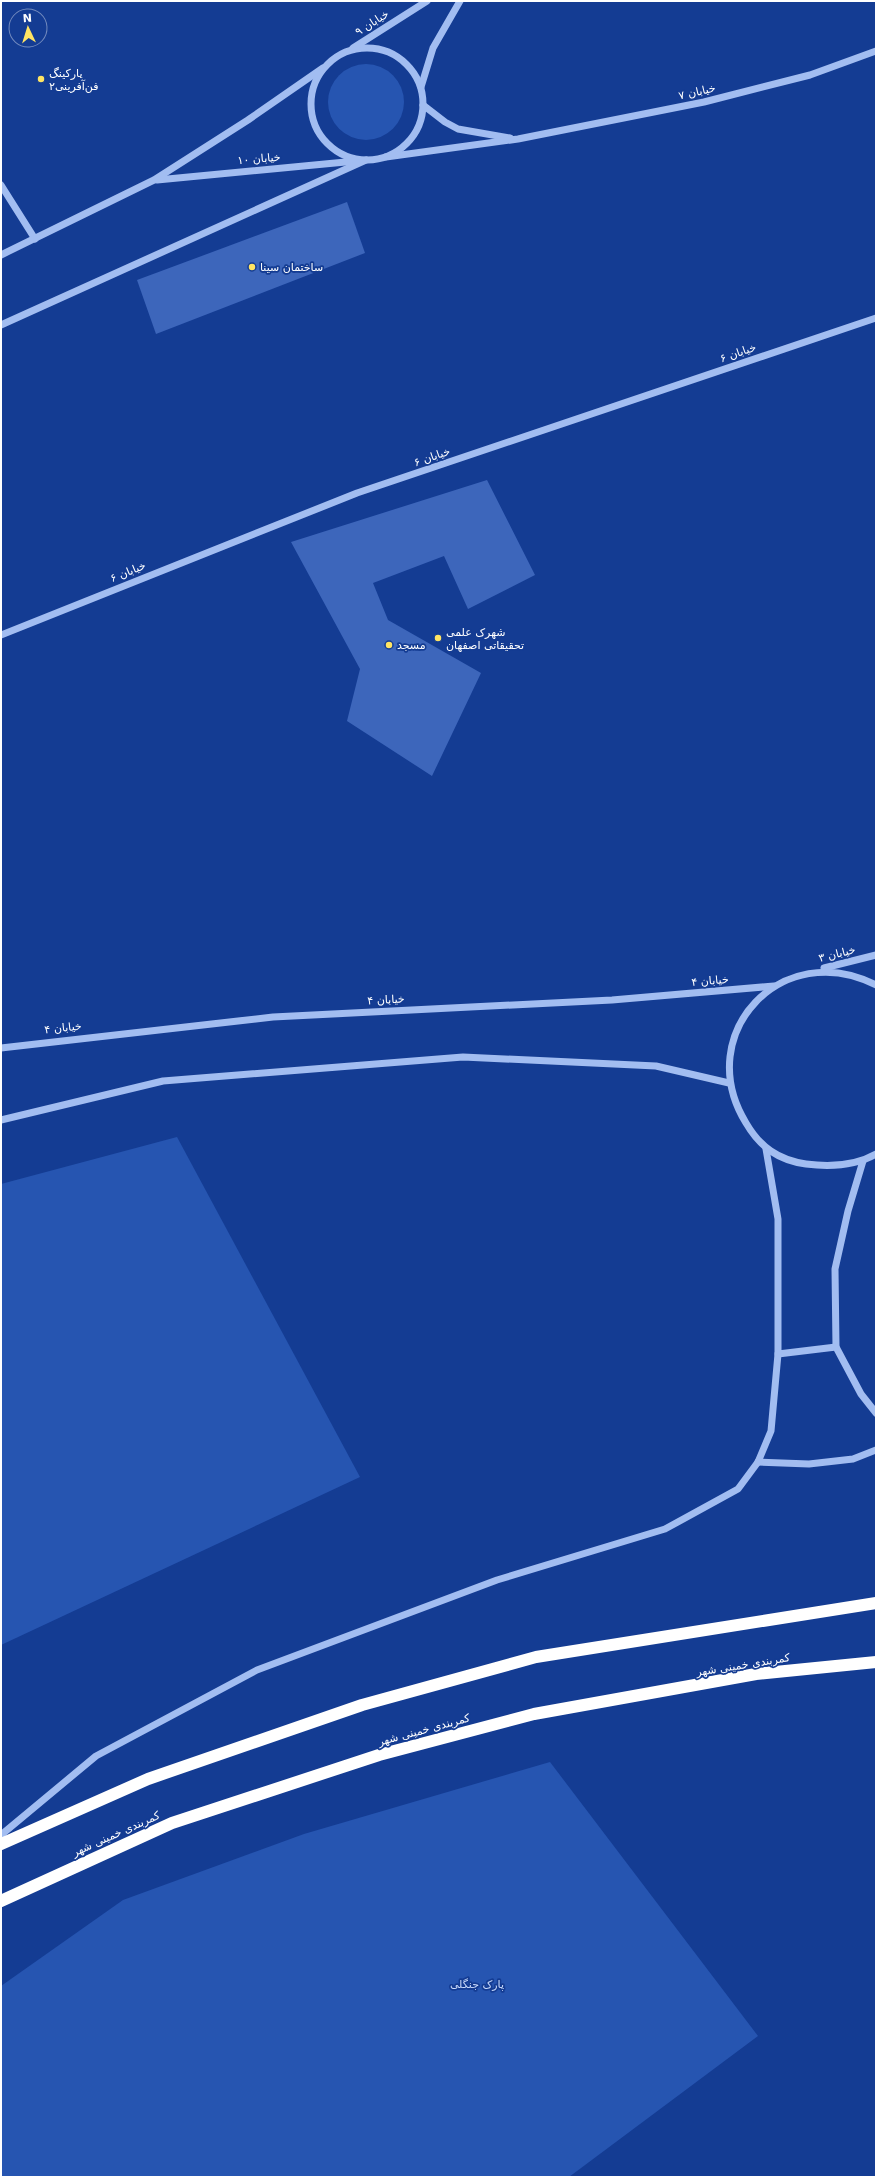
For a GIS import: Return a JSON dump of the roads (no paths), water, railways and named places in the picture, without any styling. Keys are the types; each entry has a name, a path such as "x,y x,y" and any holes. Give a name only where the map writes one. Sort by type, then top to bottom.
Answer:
{"highway":[{"path":"1,1844 148,1778 362,1705 536,1657 876,1603"},
{"name":"کمربندی خمینی شهر","path":"1,1901 172,1823 379,1755 534,1714 756,1674 876,1662"}],"lane":[{"name":"خیابان ۹","path":"350,50 427,1"},
{"path":"421,87 433,48 460,1"},
{"path":"1,325 366,160 386,157 401,149 413,137 421,122 423,105 421,87 413,71 400,59 385,51 367,48 350,50 335,57 323,68 314,84 310,101 312,119 320,136 332,149 348,157 366,160"},
{"name":"خیابان ۷","path":"386,157 518,139 704,102 810,75 876,51"},
{"name":"خیابان ۱۰","path":"1,255 154,180 248,120 323,68"},
{"name":"خیابان ۷","path":"423,105 445,122 458,129 518,139"},
{"name":"خیابان ۱۰","path":"154,180 366,160"},
{"path":"1,185 35,239"},
{"name":"خیابان ۶","path":"1,635 357,493 876,318"},
{"name":"خیابان ۳","path":"803,974 876,955"},
{"path":"876,985 859,976 831,971 803,974 774,986 752,1004 737,1028 729,1054 729,1083 737,1109 751,1132 766,1149 798,1162 827,1167 864,1161 876,1154"},
{"name":"خیابان ۴","path":"1,1048 273,1016 612,1000 774,986"},
{"path":"1,1120 162,1081 463,1056 656,1066 729,1083"},
{"path":"1,1835 96,1756 257,1670 497,1580 665,1529 738,1489 758,1462 771,1431 778,1354 778,1219 766,1149"},
{"path":"864,1161 848,1211 834,1269 836,1347 861,1394 876,1413"},
{"path":"778,1354 836,1347"},
{"path":"758,1462 810,1464 853,1459 876,1450"}],"place":[{"name":"پارکینگ فن‌آفرینی۲","path":"41,79"},
{"name":"ساختمان سینا","path":"252,267"},
{"name":"شهرک علمی تحقیقاتی اصفهان","path":"438,638"},
{"name":"مسجد","path":"389,645"}],"park label":[{"name":"پارک جنگلی","path":"477,1984"}]}
